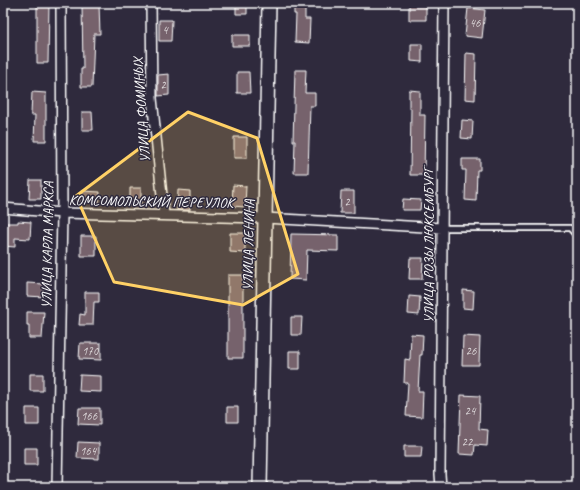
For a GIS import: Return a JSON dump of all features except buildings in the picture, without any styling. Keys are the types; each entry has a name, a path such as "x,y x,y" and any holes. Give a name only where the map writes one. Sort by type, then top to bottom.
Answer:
{"main road":[{"name":"УЛИЦА ЛЕНИНА","path":"260,487 269,3"}],"street":[{"name":"УЛИЦА КАРЛА МАРКСА","path":"57,487 62,213 61,3"},
{"name":"УЛИЦА ФОМИНЫХ","path":"151,3 152,98 164,215"},
{"name":"УЛИЦА РОЗЫ ЛЮКСЕМБУРГ","path":"441,487 444,3"},
{"name":"КОМСОМОЛЬСКИЙ ПЕРЕУЛОК","path":"3,208 62,213 265,218 442,228"}],"lane":[{"path":"442,228 570,228 577,236"}],"highlighted area":[{"path":"188,112 257,138 298,274 243,305 114,282 76,196"}]}
